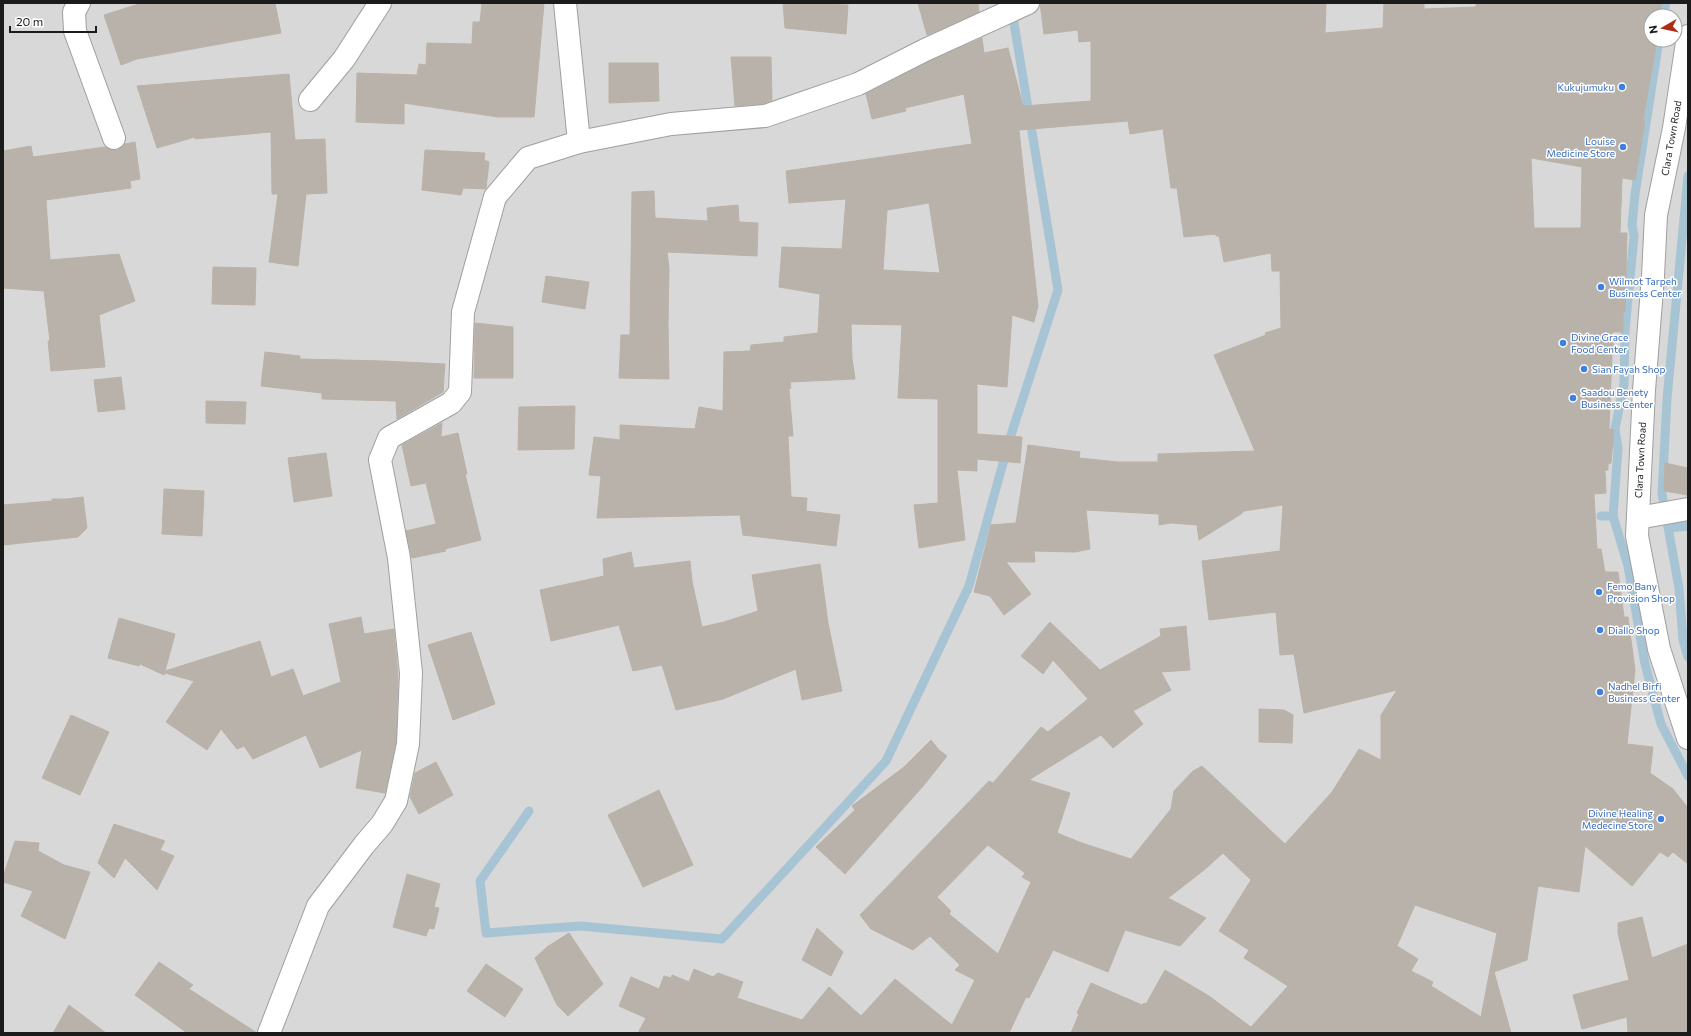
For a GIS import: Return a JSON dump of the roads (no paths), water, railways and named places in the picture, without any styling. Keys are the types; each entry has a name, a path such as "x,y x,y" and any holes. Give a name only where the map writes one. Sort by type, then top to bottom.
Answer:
{"street":[{"path":"78,3 74,12 75,31 114,138"},
{"path":"310,100 344,60 380,3"},
{"path":"565,3 579,142"},
{"path":"269,1033 318,906 364,845 382,824 396,801 408,744 411,673 399,558 380,460 389,438 451,403 460,392 463,312 496,197 528,158 579,142 671,124 765,116 858,84 925,50 1028,3"},
{"name":"Clara Town Road","path":"1688,36 1674,128 1656,215 1644,390 1637,536 1659,649 1688,738"},
{"path":"1638,518 1688,509"}],"waterway":[{"path":"1665,8 1666,3"},
{"path":"529,811 480,881 486,933 580,926 722,939 886,761 969,586 1010,438 1058,290 1012,11"},
{"path":"1601,516 1613,516 1618,449 1615,429 1624,384 1625,331 1634,236 1632,225 1635,194 1658,48"},
{"path":"1688,176 1667,399 1662,494 1679,588 1683,640 1688,657"},
{"path":"1613,516 1628,566 1645,664 1661,724 1688,776"},
{"path":"1669,528 1688,526"}],"place":[{"name":"Kukujumuku","path":"1622,87"},
{"name":"Louise Medicine Store","path":"1623,147"},
{"name":"Wilmot Tarpeh Business Center","path":"1601,287"},
{"name":"Divine Grace Food Center","path":"1563,343"},
{"name":"Sian Fayah Shop","path":"1584,369"},
{"name":"Saadou Benety Business Center","path":"1573,398"},
{"name":"Femo Bany Provision Shop","path":"1599,592"},
{"name":"Diallo Shop","path":"1600,630"},
{"name":"Nadhel Birfi Business Center","path":"1600,692"},
{"name":"Divine Healing Medecine Store","path":"1661,819"}]}
